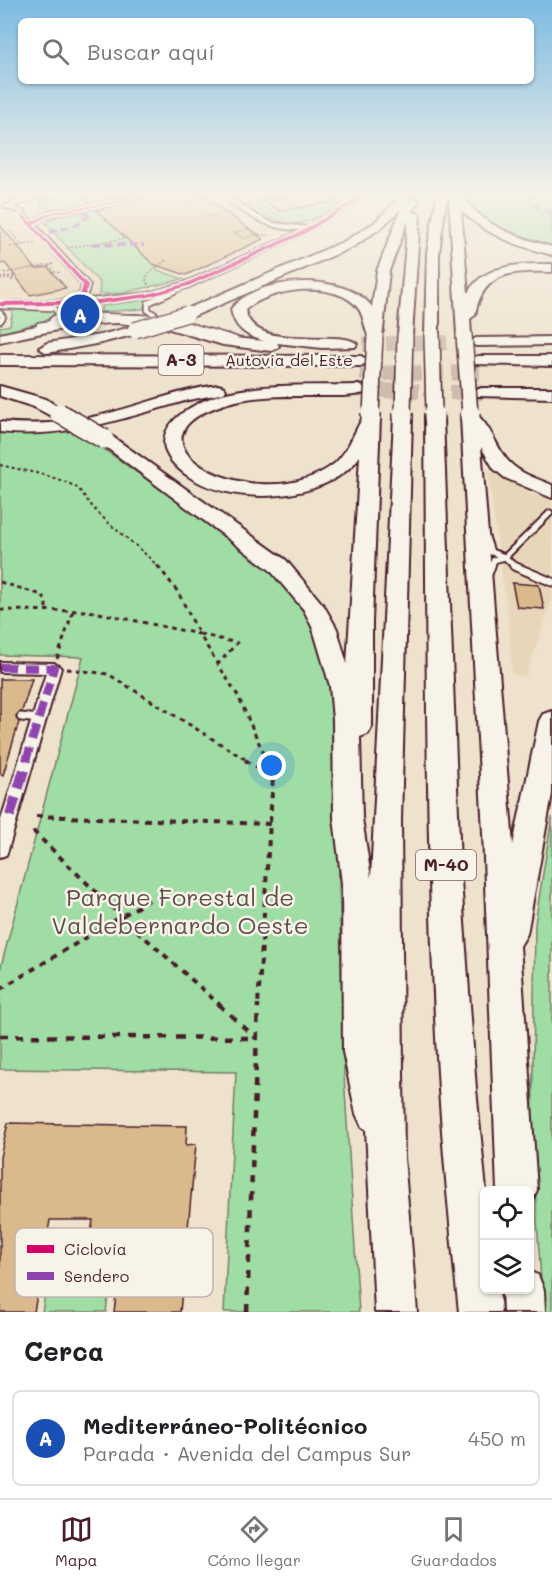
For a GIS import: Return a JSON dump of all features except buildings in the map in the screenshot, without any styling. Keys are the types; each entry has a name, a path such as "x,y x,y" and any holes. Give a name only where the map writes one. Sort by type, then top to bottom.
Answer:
{"highway":[{"path":"0,353 67,345 135,330 187,314 321,256"},
{"path":"363,341 388,256"},
{"name":"M-40","path":"396,1312 385,1157 387,820 409,256"},
{"name":"M-40","path":"433,256 432,335 444,824 453,1024 480,1312"},
{"path":"461,256 470,338"},
{"path":"517,1186 498,833 475,514 470,417 470,338 474,289 481,282 512,270 552,268"},
{"path":"363,341 289,341 268,338 244,326 239,320 238,309 243,303 266,291 295,286 325,288 343,293 359,301 368,312 363,341 371,418 360,622 361,819 357,884 362,1052 385,1157"},
{"path":"0,337 83,320 117,318 161,321 223,341 264,346 363,341"},
{"path":"470,338 552,340"},
{"name":"Autovía del Este","path":"0,360 360,375"},
{"path":"552,360 479,367 552,373"},
{"name":"Autovía del Este","path":"0,373 360,375"},
{"path":"360,375 242,394 215,402 194,411 177,426 174,434 175,452 195,473 221,484 251,489 294,487 324,477 340,468 349,459 371,418"},
{"path":"0,427 35,429 83,425 179,397 221,390 267,387 360,375"},
{"path":"0,391 40,403 104,439 262,552 292,580 313,606 334,654 342,686 346,720 348,818 357,884"},
{"path":"482,393 552,395"},
{"path":"470,417 501,465 519,478 552,492"},
{"path":"504,971 552,722"},
{"path":"523,1294 525,1312"}],"street":[{"path":"60,256 86,285 83,294 76,298"},
{"path":"0,305 117,300 166,291 195,281 250,256"},
{"path":"0,667 54,668 5,816 0,850"}],"lane":[{"path":"161,321 148,310 148,303 154,298 185,288 195,281"},
{"path":"0,305 48,307 59,312 58,317 0,337"},
{"path":"0,313 3,317 0,321"},
{"path":"39,325 99,314 129,314 161,321"},
{"path":"481,603 489,567 494,560 505,557 550,513"},
{"path":"475,514 491,552 505,557 517,569 552,582"},
{"path":"21,717 39,719"}],"path":[{"path":"150,289 146,280 147,275 166,260"},
{"path":"0,274 54,264"},
{"path":"49,265 56,273 61,272"},
{"path":"52,268 57,268"},
{"path":"0,279 14,276 11,280"},
{"path":"0,465 51,477 75,486 100,516 121,536 146,553 162,571 178,592 199,634 238,696 273,777 256,1038 247,1312"},
{"path":"0,582 42,595 46,601 46,610"},
{"path":"0,610 89,610 237,643 218,664"},
{"path":"73,610 54,668 108,674 273,777"},
{"path":"36,816 270,824"},
{"path":"33,831 123,918 256,1038"},
{"path":"0,989 123,918 149,900"},
{"path":"0,1036 256,1038"}],"shaded area":[{"path":"0,256 232,256 168,284 106,296 0,298"},
{"path":"488,472 498,474 528,493 552,499 552,599 526,676 511,674 510,633"}],"green space":[{"path":"75,256 160,256 157,270 183,279 123,293 99,294 100,283"},
{"path":"155,296 147,300 143,309 101,312 101,306 138,301"},
{"path":"13,309 51,309 56,314 42,322 0,333 0,327 10,325"},
{"name":"Parque Forestal de Valdebernardo Oeste","path":"77,430 250,553 283,583 312,624 332,687 335,723 344,1075 359,1312 224,1312 236,1072 0,1069 0,970 83,657 0,655 0,432 31,434"},
{"path":"552,817 552,1312 543,1312 532,1144 535,924"},
{"path":"44,1297 108,1297 106,1312 42,1312"}],"tunnel":[{"path":"363,344 476,342"},
{"path":"360,373 480,373"},
{"path":"358,390 482,393"}],"marked path":[{"path":"0,667 54,668 10,816"}],"cycle path":[{"path":"60,256 86,285 83,294 76,299"},
{"path":"0,304 98,302 148,295 186,285 250,256"}],"place":[{"name":"Mediterráneo-Politécnico","path":"80,314"}]}
